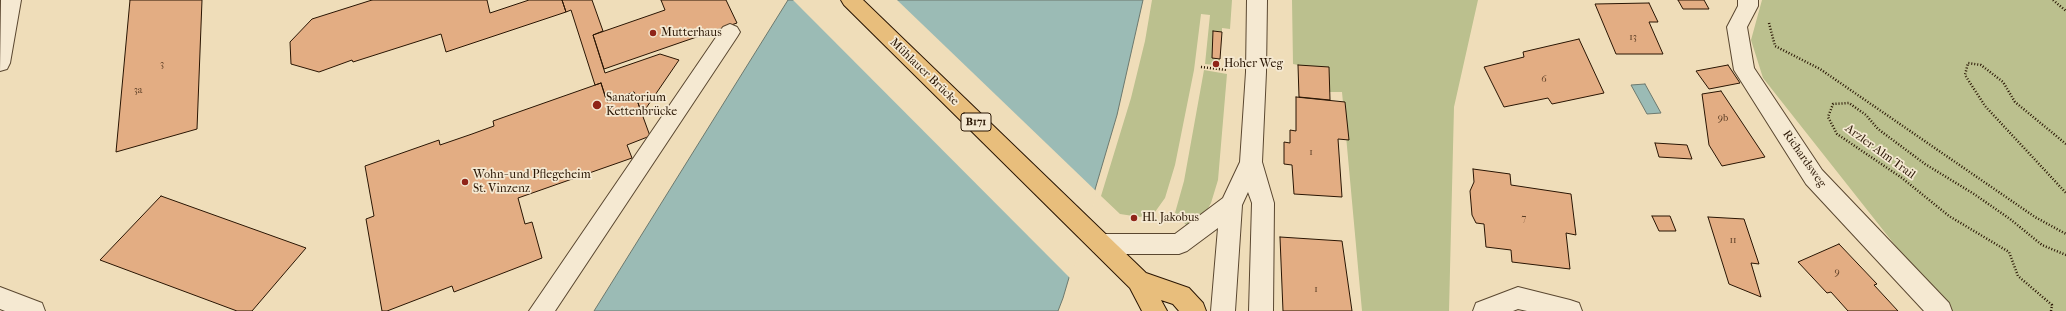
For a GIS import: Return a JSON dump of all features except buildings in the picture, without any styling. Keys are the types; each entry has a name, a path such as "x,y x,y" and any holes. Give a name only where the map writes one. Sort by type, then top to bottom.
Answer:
{"main road":[{"name":"Mühlauer Brücke","path":"851,0 1101,244"},
{"name":"B171","path":"1101,244 1138,281 1155,311"},
{"name":"B171","path":"1138,281 1181,296 1194,311"}],"street":[{"path":"0,63 11,0"},
{"path":"1257,0 1256,72 1251,162 1263,203 1261,311"},
{"name":"Richardsweg","path":"1748,3 1737,27 1744,70 1814,177 1940,311"},
{"path":"541,311 730,32"},
{"path":"1223,311 1231,205 1251,162"},
{"path":"1101,244 1179,244 1231,205"},
{"path":"0,298 33,311"},
{"path":"1485,311 1521,305 1570,311"}],"path":[{"path":"2053,0 2066,11"},
{"path":"1748,3 1768,21 1775,46 1820,69 2035,217 2066,234"},
{"path":"2066,144 2053,136 2015,102 2003,82 1981,65 1968,64 1965,75 1985,106 2066,193"},
{"path":"1201,67 1227,70"},
{"name":"Arzler Alm Trail","path":"2051,311 2052,305 2018,276 2009,252 1949,216 1902,178 1837,134 1828,117 1833,104 1849,103 1866,115 1878,129 1925,164 1986,202 2042,245 2066,255"}],"green space":[{"path":"1152,0 1232,0 1230,29 1222,28 1222,32 1213,31 1212,58 1220,59 1219,63 1216,62 1215,65 1205,64 1210,15 1201,14 1194,70 1175,165 1165,198 1155,212 1140,217 1120,214 1101,196 1131,98 1145,41"},
{"path":"1292,0 1478,0 1454,107 1449,311 1362,311 1342,92 1299,92 1298,65 1293,64"},
{"path":"1762,0 2066,0 2066,311 1947,311 1763,78 1751,40"},
{"path":"1204,70 1227,74 1218,180 1211,203 1205,214 1189,228 1175,213 1184,181"}],"water":[{"path":"788,0 1143,0 1117,115 1058,311 594,311"},
{"path":"1645,84 1661,113 1647,114 1631,85"}],"pier":[{"path":"793,0 897,0 1097,192 1071,279"}],"place":[{"name":"Mutterhaus","path":"653,33"},
{"name":"Hoher Weg","path":"1216,64"},
{"name":"Sanatorium Kettenbrücke","path":"597,105"},
{"name":"Wohn- und Pflegeheim St. Vinzenz","path":"465,182"},
{"name":"Hl. Jakobus","path":"1134,218"}]}
